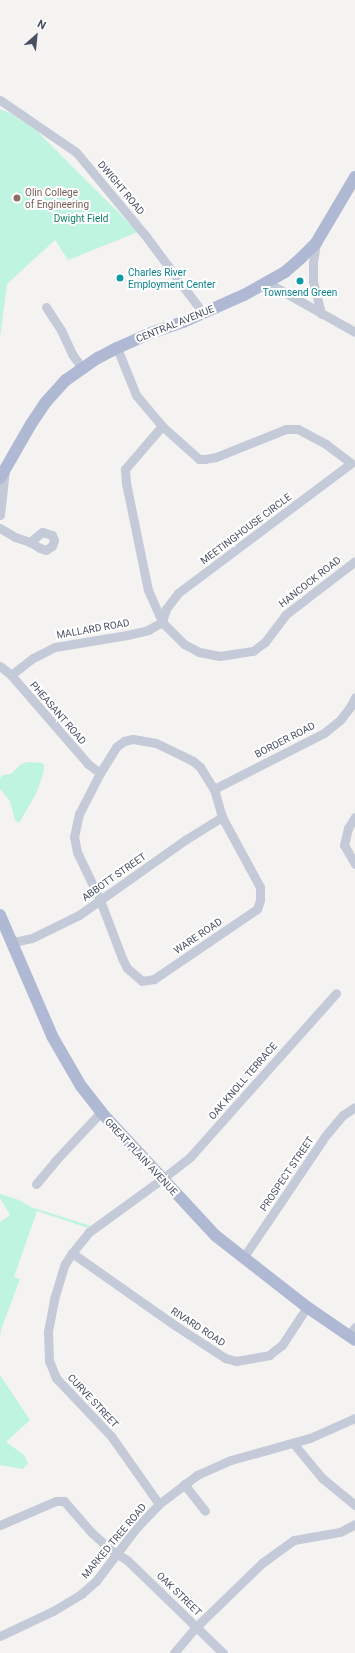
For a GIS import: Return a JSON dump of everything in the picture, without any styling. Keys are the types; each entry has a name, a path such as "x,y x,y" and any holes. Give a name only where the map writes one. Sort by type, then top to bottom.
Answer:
{"main road":[{"name":"CENTRAL AVENUE","path":"3,472 45,403 66,380 82,368 117,348 150,333 183,322 268,283 294,265 316,243 355,177"},
{"name":"GREAT PLAIN AVENUE","path":"0,914 52,1036 81,1086 101,1112 216,1236 306,1307 353,1335"}],"street":[{"name":"DWIGHT ROAD","path":"0,100 76,152 145,235 202,313"},
{"path":"316,243 313,263 313,281 321,314"},
{"path":"268,283 355,332"},
{"path":"46,307 64,335 72,354 82,368"},
{"name":"MEETINGHOUSE CIRCLE","path":"117,348 136,395 162,426 199,459 216,456 286,429 298,429 326,444 353,466 178,593 166,609 162,622"},
{"path":"162,426 126,469 137,541 148,590 162,622"},
{"path":"0,514 3,472"},
{"path":"0,528 16,537 30,542"},
{"name":"HANCOCK ROAD","path":"162,622 184,644 199,652 220,656 253,651 265,642 285,615 355,561"},
{"name":"MALLARD ROAD","path":"11,675 33,658 54,647 127,635 148,630 162,622"},
{"name":"PHEASANT ROAD","path":"0,666 11,675 88,764 100,773"},
{"name":"BORDER ROAD","path":"214,789 324,733 340,720 350,707 355,697"},
{"path":"100,900 77,852 74,837 79,814 100,773 116,747 124,741 140,739 156,743 193,761 204,772 214,789 222,817"},
{"name":"WARE ROAD","path":"100,900 127,968 142,981 154,979 257,909 260,900 260,887 222,817"},
{"name":"ABBOTT STREET","path":"13,942 32,938 79,915 185,840 222,817"},
{"path":"355,818 348,828 344,845 355,864"},
{"name":"OAK KNOLL TERRACE","path":"162,1179 191,1156 336,994"},
{"name":"PROSPECT STREET","path":"243,1258 326,1135 343,1114 354,1106"},
{"path":"36,1184 55,1161 101,1112"},
{"name":"CURVE STREET","path":"159,1504 111,1436 56,1378 49,1362 48,1331 54,1299 65,1264 72,1253 89,1232 162,1179"},
{"name":"RIVARD ROAD","path":"72,1253 176,1326 225,1358 236,1361 269,1355 282,1345 306,1307"},
{"name":"MARKED TREE ROAD","path":"0,1636 53,1611 82,1594 96,1582 137,1527 159,1504 184,1484 219,1464 310,1438 355,1418"},
{"path":"293,1443 322,1478 355,1505"},
{"path":"184,1484 205,1511"},
{"name":"OAK STREET","path":"0,1525 56,1501 64,1502 91,1532 112,1550 119,1553 197,1626 222,1653"},
{"path":"174,1653 197,1626 262,1562 294,1540 340,1532 355,1524"}],"green space":[{"name":"Dwight Field","path":"0,109 10,113 37,131 138,232 68,260 55,240 7,284 0,338"},
{"path":"28,762 42,763 44,765 44,771 37,792 19,823 15,820 10,801 0,789 0,778 3,775 11,774 21,764"},
{"path":"0,1194 19,1200 31,1207 91,1226 88,1228 37,1211 14,1277 20,1279 1,1330 0,1338 0,1222 10,1215 0,1198"},
{"path":"0,1375 30,1420 6,1442 24,1455 28,1463 23,1469 0,1465"}],"place":[{"name":"Olin College of Engineering","path":"17,198"},
{"name":"Charles River Employment Center","path":"120,278"},
{"name":"Townsend Green","path":"300,281"}]}
